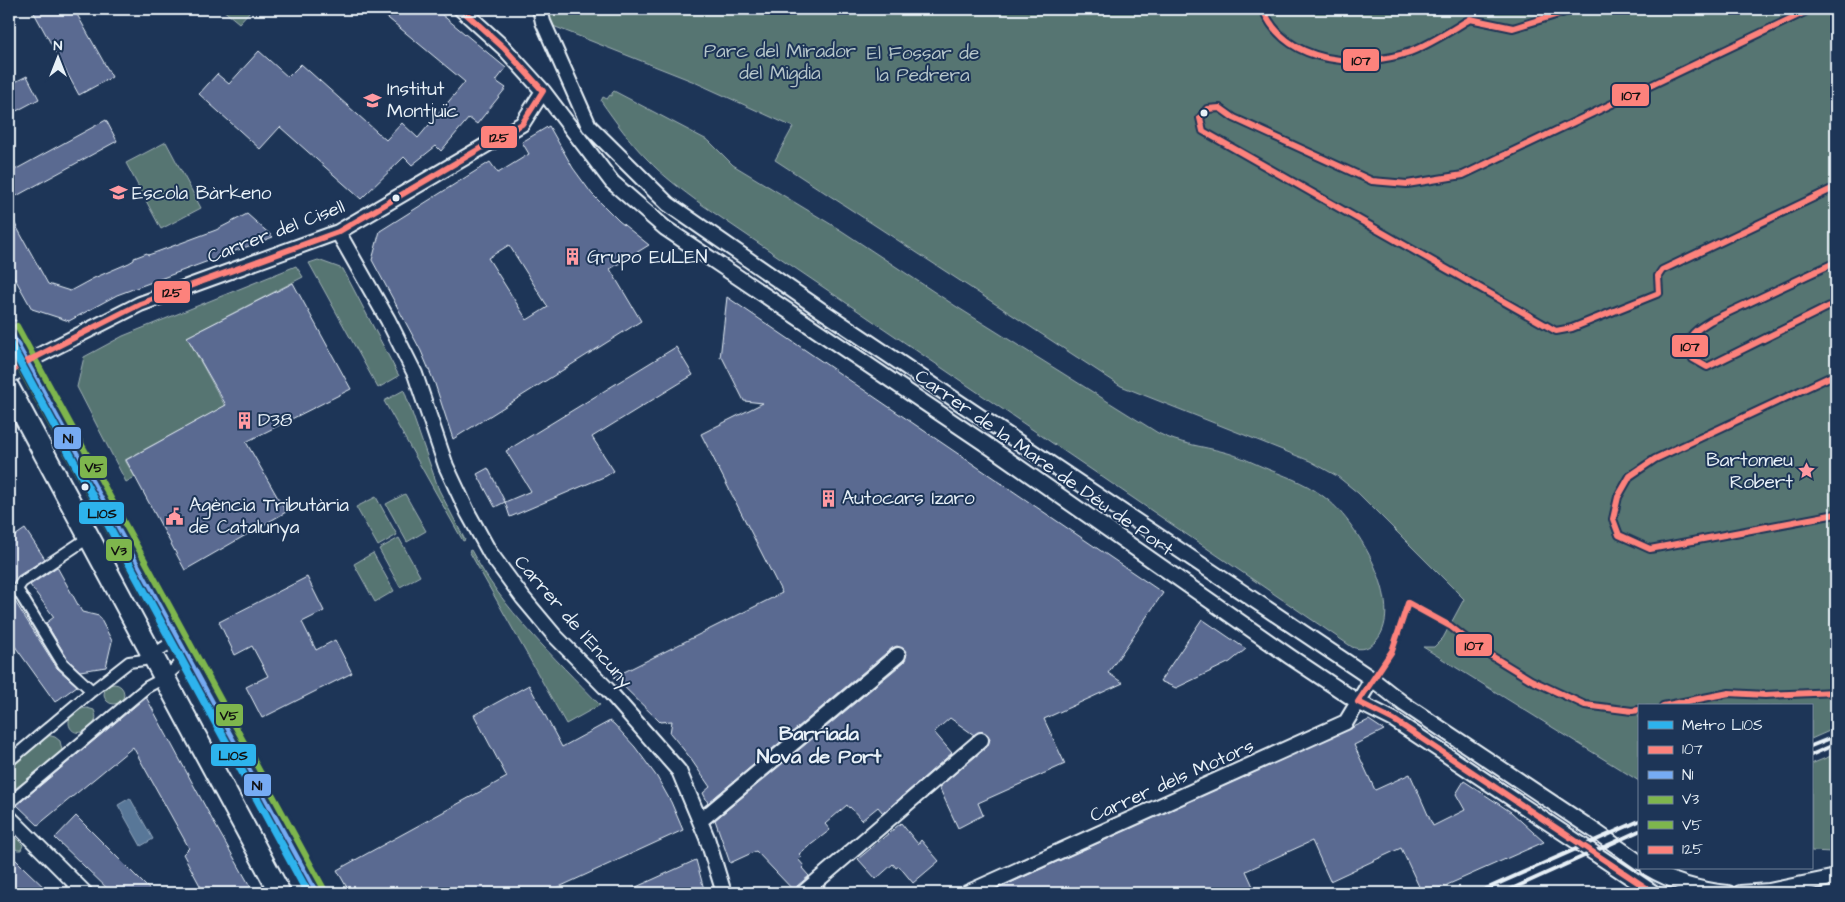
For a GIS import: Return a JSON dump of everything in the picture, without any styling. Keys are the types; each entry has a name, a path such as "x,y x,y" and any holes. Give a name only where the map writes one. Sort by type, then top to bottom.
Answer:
{"main road":[{"path":"9,330 316,893"},
{"path":"9,373 26,362"},
{"path":"9,388 280,893"}],"street":[{"name":"Carrer de la Mare de Déu de Port","path":"462,9 504,48 543,91 612,182 665,228 990,448 1289,656 1358,702 1394,720 1654,893"},
{"name":"Carrer de la Mare de Déu de Port","path":"541,16 589,126 668,204 837,321 1372,679 1404,704 1638,861"},
{"name":"Carrer del Cisell","path":"26,362 140,304 338,232 522,124 543,91"},
{"name":"Carrer de l'Encuny","path":"338,232 388,320 415,374 446,466 468,513 490,553 523,598 554,635 608,690 679,771 700,821 724,893"},
{"path":"82,542 22,582 16,590 63,664 92,691"},
{"path":"9,761 129,662 144,660 177,639"},
{"path":"700,821 898,654"},
{"path":"9,803 147,687 164,678 187,658"},
{"name":"Carrer dels Motors","path":"966,893 1346,722 1372,679"},
{"path":"804,893 981,740"},
{"path":"9,817 85,893"},
{"path":"1652,870 1691,887 1728,893"},
{"path":"1740,893 1769,891 1836,877"},
{"path":"1794,893 1809,883"}],"green space":[{"path":"222,9 252,9 239,23"},
{"path":"540,9 1836,9 1836,728 1812,739 1812,704 1638,704 1638,780 1423,647 1434,647 1443,638 1464,599 1358,493 1337,476 1310,461 1121,386 775,160 793,127 692,81 543,22"},
{"path":"614,91 709,141 733,165 842,231 957,307 1158,433 1182,442 1236,456 1300,482 1328,500 1340,511 1364,545 1382,587 1386,607 1384,626 1376,641 1365,648 1352,647 701,204 660,171 623,131 601,101 603,97 607,99 610,95 612,96"},
{"path":"166,142 201,208 161,229 126,163"},
{"path":"318,260 343,269 399,376 378,388 309,263"},
{"path":"296,266 303,277 187,337 225,406 125,460 135,477 126,482 77,387 84,357 123,336"},
{"path":"404,390 439,490 465,540 463,541 384,401"},
{"path":"405,494 426,531 407,542 386,504"},
{"path":"376,497 397,535 378,546 356,507"},
{"path":"399,538 420,576 400,587 379,549"},
{"path":"471,550 498,593 513,612 600,705 566,724 469,551"},
{"path":"373,553 394,591 375,602 354,564"},
{"path":"114,684 121,687 124,694 121,701 114,704 107,701 104,694 107,687"},
{"path":"87,708 94,710 96,717 94,722 85,731 73,731 69,721 71,715"},
{"path":"47,735 55,737 60,741 62,750 16,788 9,789 9,766"},
{"path":"1836,754 1836,864 1833,865 1832,852 1812,851 1812,764"},
{"path":"9,831 23,845 21,850 17,850 9,841"}],"water":[{"path":"130,798 153,839 141,846 118,805"}],"building":[{"path":"32,9 74,9 112,77 79,95"},
{"path":"377,9 435,9 506,68 496,81 506,88 477,124 469,118 441,151 436,146 412,165 404,157 361,199 280,127 260,149 199,94 217,74 229,84 259,51 288,77 301,64 386,140 402,123 418,138 465,82"},
{"path":"27,76 39,99 9,115 9,85"},
{"path":"106,120 117,141 9,200 9,173"},
{"path":"549,126 573,168 592,194 619,221 649,245 610,269 641,321 453,439 435,384 421,351 372,260 380,231 490,162 498,173 529,154 522,142","holes":["509,245 548,307 527,320 488,258"]},
{"path":"9,213 48,284 70,291 129,263 134,258 147,253 148,255 154,253 216,230 247,214 273,237 117,295 69,321 32,309 9,268"},
{"name":"D38","path":"293,283 351,389 246,442 286,512 185,570 126,460 226,405 187,337"},
{"path":"727,297 1163,593 1108,673 1123,683 1044,719 1065,764 978,803 983,815 958,828 939,787 987,747 990,739 983,732 974,735 950,718 934,732 952,753 883,813 878,807 862,820 847,805 825,824 830,830 799,854 802,857 798,859 804,866 802,868 809,876 797,886 795,892 756,851 730,863 715,820 904,662 907,654 904,649 897,646 892,648 708,803 703,793 710,787 670,733 672,721 660,722 614,677 782,593 701,434 763,403 744,401 722,357 720,358"},
{"path":"676,347 693,375 592,437 614,471 510,517 505,502 531,491 506,451"},
{"path":"488,468 505,502 495,507 477,474"},
{"path":"25,529 45,559 18,576 9,589 9,540"},
{"path":"57,567 82,612 99,616 112,641 106,667 80,671 68,660 46,623 54,617 30,585"},
{"path":"307,577 324,611 302,622 316,650 335,640 352,673 262,718 246,687 268,676 252,646 235,655 219,622"},
{"path":"9,592 57,668 77,686 55,702 9,638"},
{"path":"1202,619 1246,649 1230,662 1176,688 1160,681"},
{"path":"529,685 562,747 610,721 614,724 635,747 657,777 671,802 683,830 546,893 350,893 337,870 507,777 474,715"},
{"path":"146,697 254,893 204,893 183,854 189,848 133,747 38,825 17,805"},
{"path":"1369,720 1384,730 1354,745 1375,790 1410,774 1433,826 1465,810 1456,794 1464,781 1511,812 1544,842 1429,893 1422,893 1401,848 1330,881 1312,841 1246,871 1256,893 988,893"},
{"path":"76,816 153,893 112,893 55,838"},
{"path":"901,823 918,844 921,840 939,861 913,883 899,866 896,868 893,864 876,879 858,859"},
{"path":"9,853 25,869 50,893 9,893"},
{"path":"696,860 705,893 623,893"}],"railway":[{"path":"1812,746 1836,736"},
{"path":"1812,755 1836,744"},
{"path":"1477,893 1638,821"},
{"path":"1503,893 1638,831"}],"metro line":[{"name":"L10S","path":"9,342 308,893"}],"transit line":[{"name":"125","path":"9,373 26,362 140,304 338,232 522,124 543,91 504,48 461,9"},
{"name":"107","path":"1263,9 1274,28 1289,42 1306,52 1326,58 1348,61 1390,57 1410,52 1470,19"},
{"name":"107","path":"1470,19 1513,28 1575,9"},
{"name":"107","path":"1659,293 1572,328 1556,331 1203,131 1200,118 1207,109 1220,108 1234,118 1372,181 1407,184 1463,175 1811,9"},
{"name":"107","path":"1659,293 1658,276 1662,270 1836,187"},
{"name":"107","path":"1836,262 1703,325 1691,336 1690,345 1693,359 1707,367 1836,303"},
{"name":"V5","path":"17,326 324,889"},
{"name":"N1","path":"9,330 316,893"},
{"name":"V3","path":"9,348 306,893"},
{"name":"107","path":"1836,374 1655,459 1630,476 1618,497 1613,519 1619,535 1650,549 1836,514"},
{"name":"107","path":"1638,710 1585,705 1531,680 1477,647 1450,626 1408,603 1392,651 1358,702 1394,720 1654,893"},
{"name":"107","path":"1673,704 1729,693 1765,695 1836,692"}],"place":[{"name":"Institut Montjuïc","path":"373,100"},
{"name":"Escola Bàrkeno","path":"118,193"},
{"name":"Grupo EULEN","path":"573,257"},
{"name":"D38","path":"244,420"},
{"name":"Bartomeu Robert","path":"1807,471"},
{"name":"Autocars Izaro","path":"828,498"},
{"name":"Agència Tributària de Catalunya","path":"175,516"}],"district":[{"name":"Barriada Nova de Port","path":"819,746"}],"park label":[{"name":"Parc del Mirador del Migdia","path":"780,62"},
{"name":"El Fossar de la Pedrera","path":"923,64"}]}
